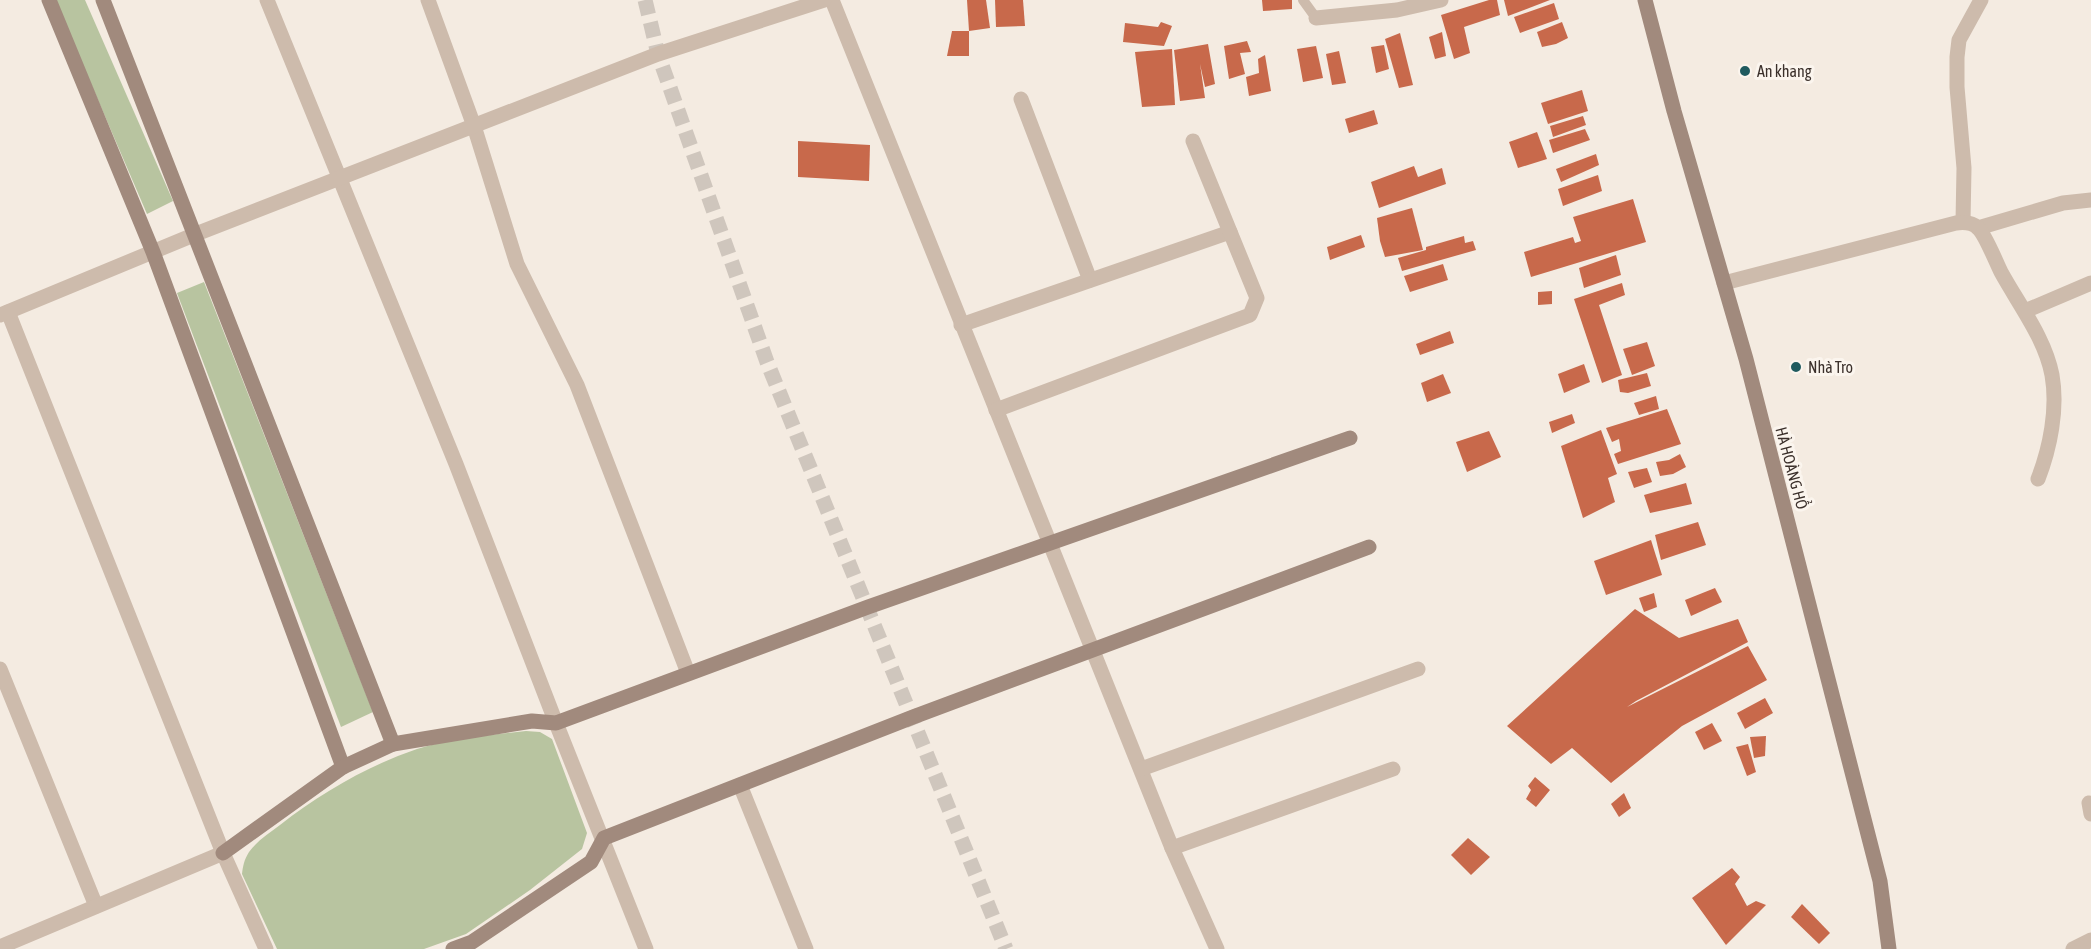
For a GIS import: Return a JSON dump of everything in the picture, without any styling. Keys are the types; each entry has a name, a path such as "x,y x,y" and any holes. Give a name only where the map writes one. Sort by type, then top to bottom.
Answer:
{"street":[{"path":"49,0 153,252 343,767"},
{"path":"104,0 393,744"},
{"path":"267,0 456,464 646,949"},
{"path":"428,0 474,126 517,264 577,384 688,673"},
{"path":"266,949 223,853 4,314 196,234 658,54 824,0"},
{"path":"832,0 1091,650 1172,848 1217,949"},
{"path":"1316,18 1397,10 1441,0"},
{"name":"HÀ HOÀNG HỔ","path":"1645,0 1674,111 1746,359 1880,881 1889,949"},
{"path":"1963,222 1964,168 1957,57 1959,40 1981,0"},
{"path":"1021,99 1090,280"},
{"path":"996,410 1250,315 1257,298 1193,141"},
{"path":"1724,283 1963,222 1978,228 2063,203 2091,200"},
{"path":"1978,228 2025,311 2049,366 2054,395 2048,453 2038,479"},
{"path":"962,325 1230,232"},
{"path":"2025,311 2091,283"},
{"path":"0,947 223,853 343,767 393,744 532,721 556,723 688,673 1350,438"},
{"path":"453,949 474,946 591,862 604,838 913,717 1369,548"},
{"path":"0,669 96,906"},
{"path":"1141,769 1418,669"},
{"path":"1172,848 1393,769"},
{"path":"740,785 806,949"},
{"path":"2073,949 2091,940"}],"lane":[{"path":"1303,0 1316,18"}],"green space":[{"path":"55,0 85,0 173,201 147,214"},
{"path":"204,282 373,712 341,727 177,293"},
{"path":"526,731 540,732 552,739 587,833 582,849 530,890 466,934 424,949 277,949 242,874 247,855 259,841 328,791 398,756 444,742"}],"building":[{"path":"967,0 986,0 990,28 969,31"},
{"path":"995,0 1023,0 1025,26 996,27"},
{"path":"1262,0 1292,0 1292,9 1263,11"},
{"path":"1489,0 1497,0 1500,15 1464,27 1470,53 1454,59 1441,15"},
{"path":"1504,0 1550,0 1508,16"},
{"path":"1554,3 1559,19 1520,33 1514,17"},
{"path":"1161,22 1172,26 1164,46 1123,42 1125,23 1158,27"},
{"path":"1562,22 1568,38 1542,47 1537,32"},
{"path":"952,31 969,31 969,56 947,56"},
{"path":"1442,32 1446,56 1435,59 1429,37"},
{"path":"1400,33 1413,85 1399,88 1385,39"},
{"path":"1247,41 1251,52 1240,53 1245,74 1229,79 1224,46"},
{"path":"1208,44 1215,84 1205,87 1200,64 1205,98 1180,101 1174,50"},
{"path":"1384,45 1389,69 1376,73 1371,47"},
{"path":"1316,46 1323,78 1303,82 1297,49"},
{"path":"1172,49 1175,105 1142,107 1135,52"},
{"path":"1339,51 1346,83 1332,85 1326,54"},
{"path":"1265,55 1271,91 1249,96 1246,77 1259,73 1258,59"},
{"path":"1582,90 1588,111 1548,124 1541,103"},
{"path":"1374,110 1378,124 1349,133 1345,119"},
{"path":"1583,116 1586,125 1553,137 1550,126"},
{"path":"1585,129 1590,140 1553,153 1549,140"},
{"path":"1537,132 1547,159 1518,168 1509,142"},
{"path":"798,141 870,145 869,181 798,177"},
{"path":"1596,154 1599,165 1561,182 1556,169"},
{"path":"1414,166 1418,177 1442,168 1446,184 1379,208 1371,182"},
{"path":"1598,175 1602,191 1563,206 1558,189"},
{"path":"1633,199 1646,242 1531,277 1524,252 1573,237 1575,243 1581,241 1573,217"},
{"path":"1412,208 1423,250 1385,257 1377,218"},
{"path":"1361,235 1365,247 1330,260 1327,247"},
{"path":"1464,236 1465,243 1473,241 1476,250 1402,271 1398,258"},
{"path":"1616,255 1621,275 1584,288 1579,268"},
{"path":"1443,264 1448,280 1410,292 1404,276"},
{"path":"1622,283 1625,295 1599,305 1622,375 1602,383 1574,299"},
{"path":"1552,291 1552,304 1538,305 1538,292"},
{"path":"1450,331 1454,343 1420,355 1416,344"},
{"path":"1647,342 1655,366 1632,375 1623,349"},
{"path":"1584,364 1590,382 1564,393 1558,374"},
{"path":"1647,373 1651,386 1628,393 1620,392 1618,380"},
{"path":"1443,374 1451,393 1427,402 1421,383"},
{"path":"1656,396 1659,409 1639,415 1634,403"},
{"path":"1667,409 1681,444 1618,464 1614,454 1621,451 1619,439 1612,442 1606,428"},
{"path":"1572,414 1575,423 1552,433 1549,422"},
{"path":"1601,430 1617,474 1608,478 1615,502 1583,518 1561,446"},
{"path":"1489,431 1501,457 1467,472 1456,442"},
{"path":"1680,454 1686,467 1673,474 1660,476 1656,462 1669,460"},
{"path":"1647,468 1652,482 1634,488 1628,472"},
{"path":"1686,483 1692,504 1650,513 1644,495"},
{"path":"1698,522 1706,545 1661,560 1655,535"},
{"path":"1651,540 1662,575 1606,595 1594,561"},
{"path":"1715,588 1722,602 1691,616 1685,600"},
{"path":"1654,593 1657,607 1644,612 1639,598"},
{"path":"1635,609 1679,638 1738,619 1748,642 1627,707 1748,646 1767,680 1682,726 1611,783 1572,748 1551,764 1507,726"},
{"path":"1765,698 1773,713 1745,729 1737,713"},
{"path":"1712,723 1722,741 1704,750 1695,732"},
{"path":"1766,736 1765,756 1754,758 1750,737"},
{"path":"1748,744 1756,772 1747,776 1736,747"},
{"path":"1535,777 1550,790 1536,807 1526,799 1531,790 1528,786"},
{"path":"1624,793 1631,808 1619,817 1611,804"},
{"path":"1468,838 1490,857 1471,875 1451,855"},
{"path":"1732,868 1740,877 1735,884 1747,906 1756,901 1766,905 1726,945 1692,898"},
{"path":"1802,904 1830,933 1819,944 1791,917"}],"tunnel":[{"path":"645,0 658,54 767,362 1006,949"}],"place":[{"name":"An khang","path":"1745,71"},
{"name":"Nhà Tro","path":"1796,367"}]}
